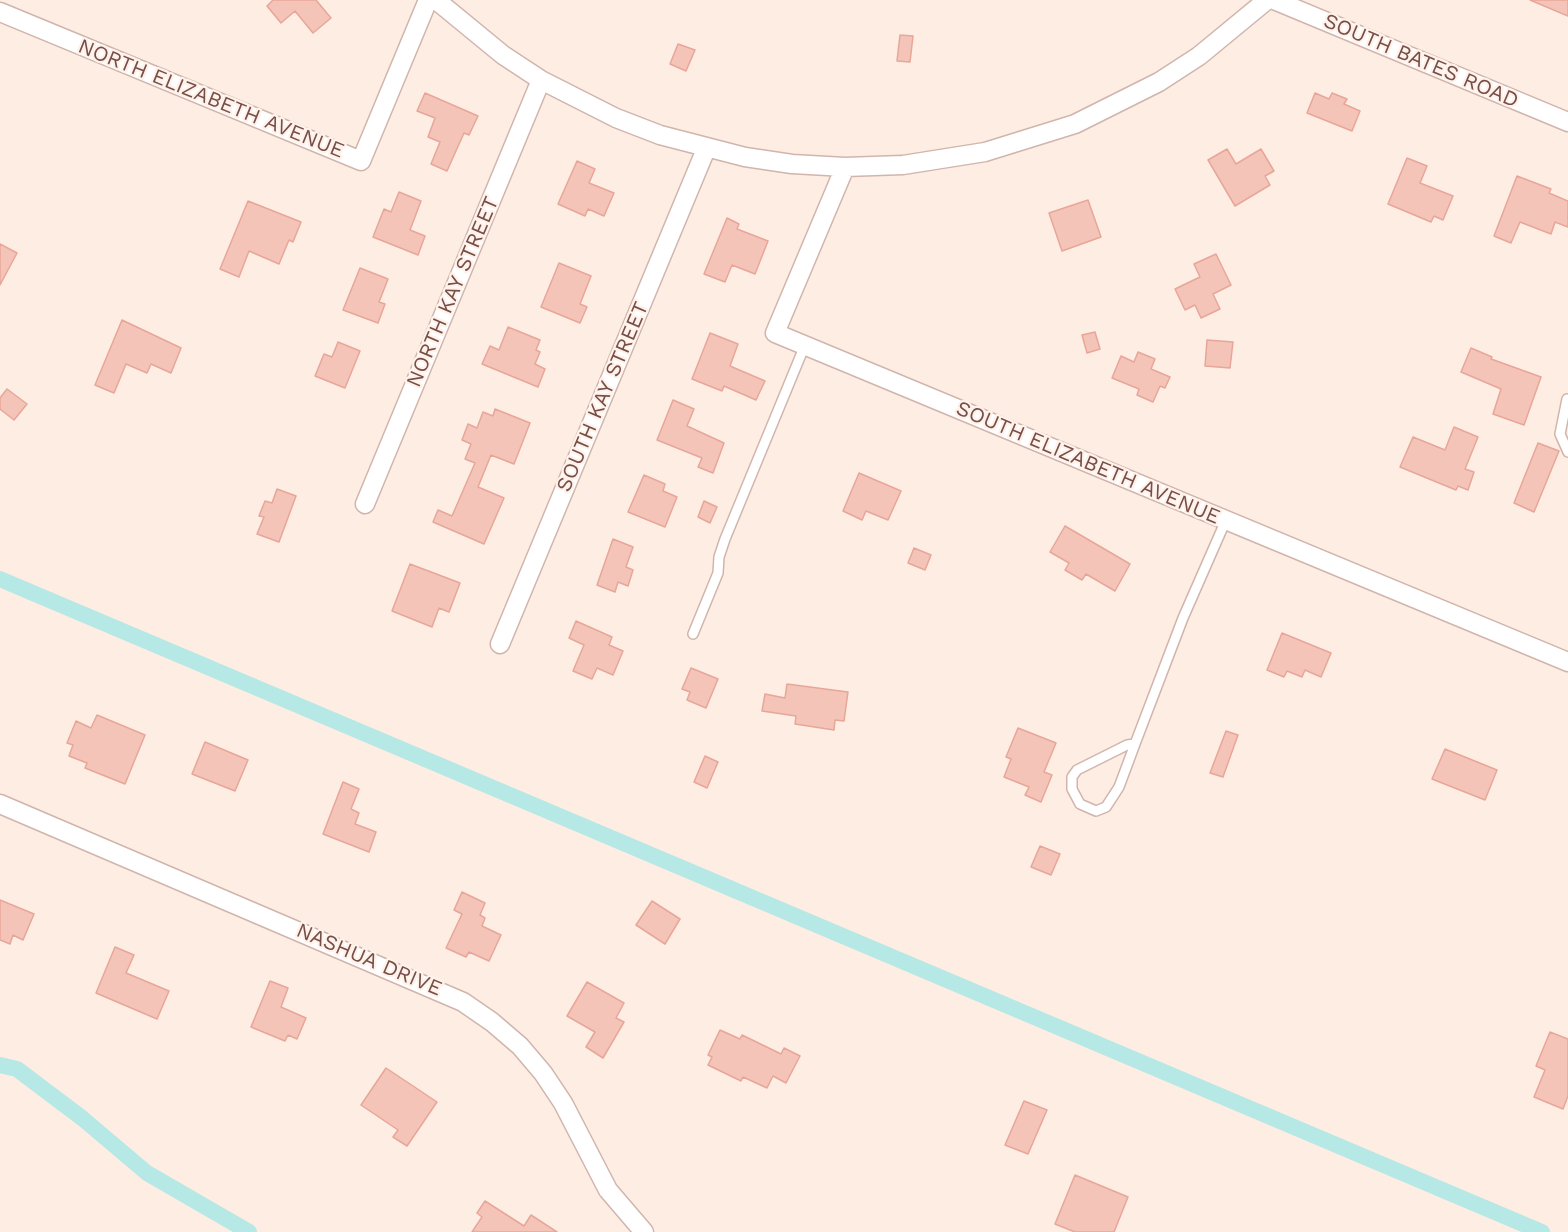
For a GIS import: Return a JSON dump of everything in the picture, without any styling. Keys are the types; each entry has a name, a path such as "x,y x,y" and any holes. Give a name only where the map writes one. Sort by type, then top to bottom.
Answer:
{"street":[{"name":"NORTH ELIZABETH AVENUE","path":"0,12 361,161 428,0"},
{"path":"436,0 503,55 541,80 616,118 706,149 792,164 845,167 903,165 985,152 1075,124 1118,104 1166,77 1236,27 1267,0"},
{"name":"SOUTH BATES ROAD","path":"1274,0 1568,122"},
{"name":"NORTH KAY STREET","path":"365,504 541,80"},
{"name":"SOUTH KAY STREET","path":"500,645 706,149"},
{"name":"SOUTH ELIZABETH AVENUE","path":"845,167 775,333 1568,662"},
{"name":"NASHUA DRIVE","path":"0,804 463,1002 513,1040 543,1073 563,1103 608,1190 644,1232"}],"lane":[{"path":"693,634 715,584 725,539 804,345"},
{"path":"1567,399 1560,434 1568,452"},
{"path":"1136,744 1127,745 1077,770 1072,777 1072,789 1080,804 1096,811 1106,807 1119,787 1136,744 1183,618 1226,520"}],"building":[{"path":"273,0 316,0 331,18 313,33 295,11 281,23 267,6"},
{"path":"1530,0 1568,0 1568,16"},
{"path":"900,35 913,36 910,62 897,61"},
{"path":"678,44 695,50 686,71 670,64"},
{"path":"425,93 478,116 469,135 464,133 447,171 431,164 440,142 428,137 435,118 417,111"},
{"path":"1315,93 1329,99 1332,93 1347,99 1344,104 1360,111 1352,131 1307,113"},
{"path":"1227,149 1236,164 1261,149 1274,171 1265,176 1270,185 1235,206 1208,160"},
{"path":"1407,158 1427,166 1420,183 1453,196 1443,220 1434,216 1431,222 1388,204"},
{"path":"577,161 595,169 589,183 614,193 604,216 588,209 585,216 558,204"},
{"path":"1517,176 1551,189 1549,193 1568,201 1568,227 1555,222 1551,234 1520,222 1511,243 1494,236"},
{"path":"399,192 421,201 410,230 425,236 418,255 373,237 384,209 391,212"},
{"path":"1088,200 1101,237 1062,251 1049,213"},
{"path":"248,201 301,222 293,242 289,240 279,264 249,251 239,277 220,269"},
{"path":"727,218 739,224 737,229 768,241 755,274 732,265 725,282 704,274"},
{"path":"0,244 17,253 0,285"},
{"path":"1216,254 1231,285 1213,294 1220,309 1201,318 1195,305 1185,310 1175,289 1200,277 1194,264"},
{"path":"559,263 591,276 580,304 587,307 580,323 541,307"},
{"path":"360,268 388,279 379,302 385,304 378,323 343,310"},
{"path":"122,320 181,348 171,373 151,364 147,373 126,364 114,393 95,385"},
{"path":"508,327 540,340 536,350 540,352 535,364 545,369 538,387 482,364 490,346 499,350"},
{"path":"1095,332 1100,349 1087,353 1082,335"},
{"path":"710,333 738,344 730,366 765,381 756,400 724,386 722,391 692,379"},
{"path":"1207,340 1233,342 1230,368 1205,366"},
{"path":"338,342 360,351 345,388 315,376 324,354 332,357"},
{"path":"1471,348 1492,357 1491,359 1541,377 1524,425 1493,414 1501,389 1461,372"},
{"path":"1138,352 1155,359 1151,369 1170,377 1165,388 1160,386 1153,402 1137,395 1139,389 1112,378 1121,356 1134,362"},
{"path":"7,389 27,404 14,420 0,409 0,398"},
{"path":"673,400 694,409 687,426 724,443 713,473 698,467 702,458 657,440"},
{"path":"495,409 530,423 514,464 491,455 478,487 504,498 484,544 433,522 438,510 452,516 475,463 465,459 471,444 462,440 468,424 477,428 483,412 493,416"},
{"path":"1454,427 1478,437 1465,469 1474,472 1468,490 1458,486 1456,490 1400,467 1413,437 1445,450"},
{"path":"1538,443 1559,451 1534,512 1514,503"},
{"path":"859,473 901,491 888,520 866,511 862,520 843,511"},
{"path":"644,475 665,484 663,491 677,497 665,527 628,512"},
{"path":"277,489 296,496 279,542 257,534 264,517 259,516 265,501 272,503"},
{"path":"704,501 717,507 710,523 698,517"},
{"path":"1065,526 1130,564 1115,591 1086,574 1082,580 1065,570 1069,563 1050,552"},
{"path":"613,539 633,547 626,567 633,570 628,586 618,582 615,592 597,585"},
{"path":"914,548 931,555 925,570 908,563"},
{"path":"410,564 460,583 449,612 439,608 432,627 392,611"},
{"path":"576,621 612,637 609,645 623,651 613,675 597,668 592,679 573,671 584,645 569,638"},
{"path":"1282,633 1331,653 1321,677 1305,670 1302,677 1287,671 1284,677 1267,670"},
{"path":"691,668 718,679 706,708 687,700 690,692 682,689"},
{"path":"787,684 848,692 844,721 835,720 834,730 795,724 796,716 762,711 765,694 785,698"},
{"path":"97,715 145,735 125,784 85,768 87,763 69,756 73,745 67,743 76,721 91,728"},
{"path":"1018,728 1056,743 1044,772 1052,775 1041,802 1025,795 1029,787 1004,777 1011,759 1006,757"},
{"path":"1226,731 1238,735 1223,777 1210,773"},
{"path":"205,742 248,760 235,791 192,774"},
{"path":"1445,749 1497,770 1485,800 1432,779"},
{"path":"705,756 718,762 707,788 694,782"},
{"path":"343,782 359,789 351,809 359,813 355,824 376,832 369,852 323,834"},
{"path":"1040,846 1060,854 1051,875 1031,867"},
{"path":"462,892 485,903 480,915 485,918 482,926 501,935 489,961 469,952 466,957 446,948 462,914 454,910"},
{"path":"0,900 34,914 23,940 13,935 10,944 0,940"},
{"path":"652,901 680,919 665,944 636,925"},
{"path":"115,947 134,955 126,973 169,991 157,1019 96,993"},
{"path":"270,981 288,988 281,1007 306,1018 297,1039 288,1035 285,1041 251,1027"},
{"path":"587,982 624,1003 616,1018 624,1022 603,1058 586,1047 595,1032 567,1016"},
{"path":"720,1030 740,1039 742,1035 781,1054 784,1048 800,1056 786,1083 773,1076 767,1088 743,1077 741,1081 708,1065 712,1057 708,1055"},
{"path":"1550,1032 1568,1039 1568,1096 1563,1109 1534,1097 1545,1070 1536,1066"},
{"path":"386,1068 437,1102 407,1146 393,1137 398,1130 361,1105"},
{"path":"1024,1101 1047,1110 1028,1154 1005,1145"},
{"path":"1075,1175 1128,1197 1114,1232 1075,1232 1055,1224"},
{"path":"485,1201 524,1226 531,1215 557,1232 472,1232 482,1217 477,1213"}],"waterway":[{"path":"0,579 1542,1232"},
{"path":"0,1065 17,1069 82,1118 147,1173 249,1232"}]}
